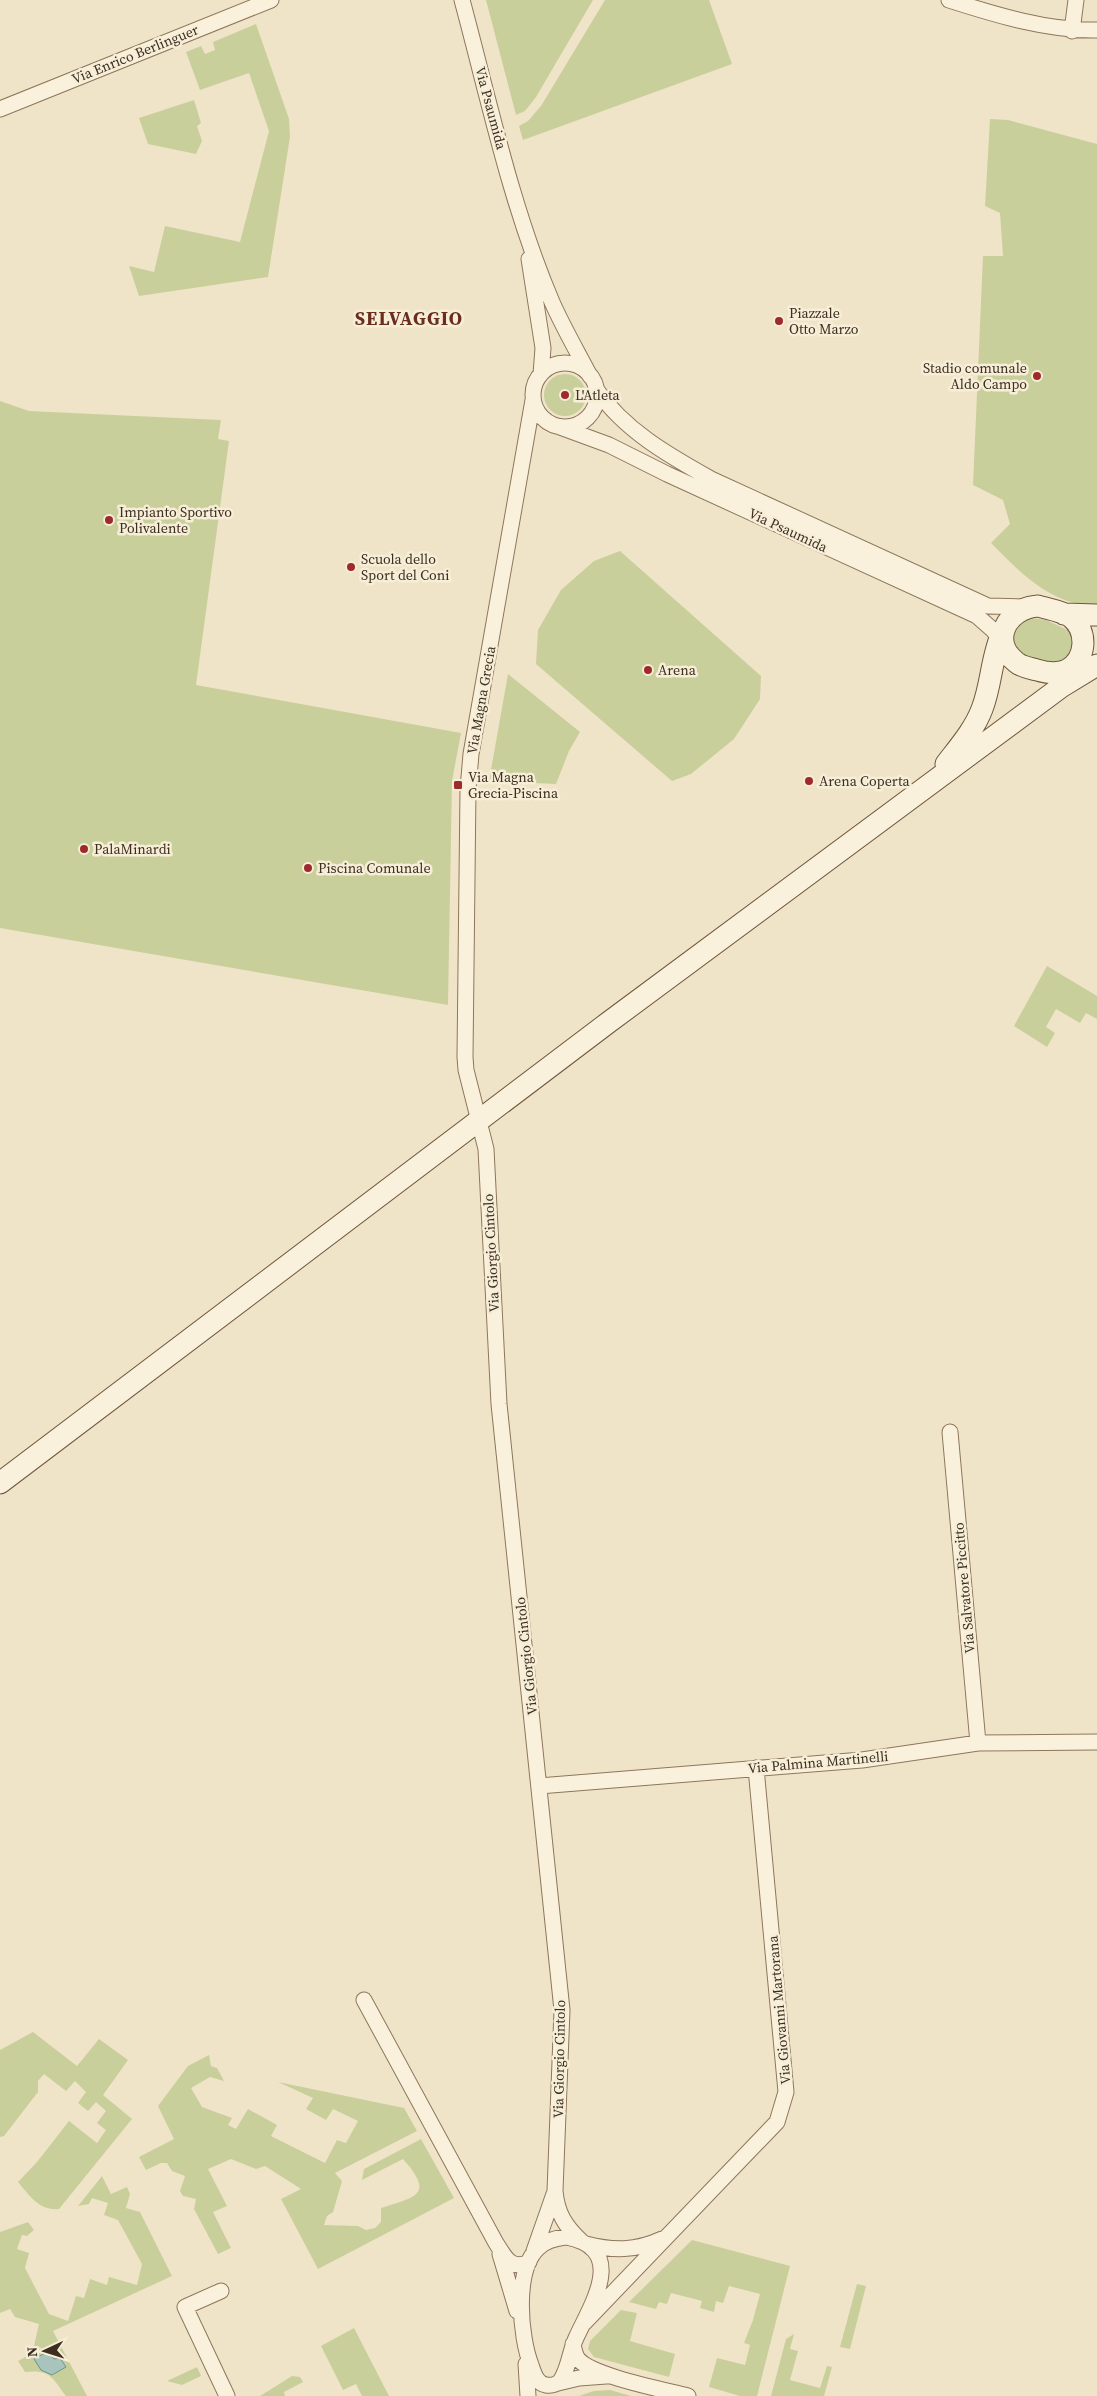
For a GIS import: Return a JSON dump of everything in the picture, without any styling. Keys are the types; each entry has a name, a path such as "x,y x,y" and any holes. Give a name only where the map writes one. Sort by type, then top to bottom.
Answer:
{"main road":[{"path":"929,785 965,740 982,709 1003,637 1018,610 1038,606 1064,614 1097,615"},
{"path":"0,1483 479,1123 609,1022 929,785 1075,672 1082,650 1082,635 1075,622 1064,614"},
{"path":"1003,637 1009,656 1023,666 1042,672 1075,672"}],"street":[{"name":"Via Enrico Berlinguer","path":"0,109 271,0"},
{"name":"Via Psaumida","path":"462,0 522,216 552,302 593,382 612,412 672,457 711,478 988,606 1028,607"},
{"path":"949,0 980,10 1072,31 1097,30"},
{"path":"1072,31 1076,0"},
{"path":"522,216 543,348 541,374"},
{"path":"566,363 584,370 593,382 596,397 590,414 577,424 560,427 542,418 533,400 536,382 541,374 557,364 566,363"},
{"name":"Via Magna Grecia","path":"479,1123 464,1057 468,789 471,754 533,400"},
{"name":"Via Psaumida","path":"560,427 609,445 977,616 1003,637"},
{"name":"Via Giorgio Cintolo","path":"479,1123 486,1149 499,1404 562,2010 555,2191 561,2218 594,2252 601,2271 599,2291 584,2323"},
{"name":"Via Salvatore Piccitto","path":"950,1432 978,1743"},
{"name":"Via Palmina Martinelli","path":"539,1786 862,1760 978,1743 1097,1742"},
{"name":"Via Giovanni Martorana","path":"584,2323 777,2122 786,2092 756,1768"},
{"path":"364,2000 508,2262 516,2265 530,2259 546,2242 556,2238 566,2237 616,2250 635,2249 668,2237"},
{"name":"Via Giorgio Cintolo","path":"522,2333 521,2306 530,2259 555,2191"},
{"path":"496,2243 526,2350 538,2381 544,2385 555,2387 579,2378 610,2376"},
{"path":"222,2291 185,2307 227,2396"},
{"path":"555,2387 564,2375 573,2344 584,2323"},
{"path":"573,2344 578,2359 586,2365 610,2376 688,2396"},
{"path":"526,2350 528,2396"}],"green space":[{"path":"486,0 593,0 536,97 525,111 516,115"},
{"path":"605,0 709,0 732,64 523,140 519,126 528,121 541,106"},
{"path":"256,24 289,119 290,137 268,277 139,296 129,266 154,272 165,226 240,242 269,131 249,73 200,90 186,52 201,46 205,54 215,50 213,42"},
{"path":"194,100 201,123 197,126 202,141 196,154 148,144 139,118"},
{"name":"Stadio comunale Aldo Campo","path":"990,119 1008,120 1097,144 1097,606 1080,604 1051,594 1038,586 1003,555 991,543 1010,524 1003,500 973,485 983,256 1003,256 1000,213 985,206"},
{"path":"569,374 577,377 583,383 586,395 583,407 577,413 561,416 553,413 547,407 544,391 547,383 553,377"},
{"path":"0,401 29,411 221,420 218,439 229,441 196,685 461,733 452,781 448,1005 0,928"},
{"name":"Arena","path":"620,551 761,676 760,699 734,739 691,774 672,781 536,664 538,630 561,590 594,561"},
{"path":"1031,618 1046,620 1070,631 1075,642 1068,659 1052,662 1038,661 1027,656 1018,648 1014,640 1014,631 1019,623"},
{"path":"508,674 580,732 569,751 556,784 489,781"},
{"path":"1047,966 1097,996 1097,1019 1086,1013 1080,1023 1056,1009 1046,1027 1055,1033 1047,1047 1014,1026"},
{"path":"33,2032 77,2066 99,2039 128,2060 103,2095 132,2119 59,2209 46,2208 40,2205 18,2182 37,2162 69,2121 97,2143 106,2130 97,2123 106,2111 96,2102 88,2111 78,2103 86,2092 75,2081 66,2091 44,2074 38,2081 38,2092 4,2136 0,2137 0,2050"},
{"path":"209,2055 211,2066 217,2068 224,2081 210,2077 191,2088 202,2107 232,2118 228,2125 236,2129 248,2109 277,2125 271,2136 325,2163 337,2140 346,2143 358,2121 333,2109 326,2120 306,2109 313,2098 278,2082 404,2108 417,2131 335,2173 342,2181 333,2212 327,2216 324,2225 358,2226 366,2230 375,2228 381,2222 381,2208 404,2201 417,2193 419,2187 418,2180 403,2159 362,2180 364,2169 421,2139 454,2198 318,2269 281,2199 301,2189 265,2166 256,2169 231,2159 208,2169 227,2206 213,2212 231,2248 218,2254 194,2209 196,2199 183,2196 180,2191 185,2176 172,2171 167,2163 161,2163 146,2170 139,2157 174,2139 158,2106 188,2066"},
{"path":"102,2176 111,2194 127,2187 130,2194 126,2208 140,2212 172,2276 53,2331 87,2396 66,2396 50,2376 34,2371 25,2372 18,2361 42,2348 34,2346 39,2324 15,2317 10,2309 0,2313 0,2232 28,2222 34,2230 27,2236 22,2235 17,2249 29,2253 25,2268 49,2314 68,2321 76,2296 84,2298 90,2279 107,2285 109,2277 137,2285 142,2264 118,2220 104,2215 108,2203 92,2198 89,2204 78,2206"},
{"path":"692,2240 790,2266 757,2396 740,2396 709,2387 717,2358 745,2365 750,2345 744,2343 760,2294 729,2286 723,2303 716,2301 714,2312 700,2308 702,2301 671,2293 667,2304 659,2302 656,2309 629,2302"},
{"path":"857,2284 866,2286 850,2349 840,2347"},
{"path":"621,2310 637,2313 630,2341 675,2354 669,2377 594,2357 588,2349 590,2341"},
{"path":"354,2328 389,2396 362,2396 356,2384 343,2390 321,2346"},
{"path":"794,2334 790,2349 798,2351 790,2380 820,2388 827,2366 832,2367 824,2396 771,2396 786,2339"},
{"path":"197,2367 201,2376 182,2385 167,2381"},
{"path":"292,2376 300,2377 303,2382 284,2392 285,2396 260,2396"},
{"path":"610,2390 631,2396 579,2396 594,2391"}],"water":[{"path":"47,2352 54,2359 60,2358 66,2367 52,2375 41,2370 34,2359"}],"place":[{"name":"Piazzale Otto Marzo","path":"779,321"},
{"name":"Stadio comunale Aldo Campo","path":"1037,376"},
{"name":"L'Atleta","path":"565,395"},
{"name":"Impianto Sportivo Polivalente","path":"109,520"},
{"name":"Scuola dello Sport del Coni","path":"351,567"},
{"name":"Arena","path":"648,670"},
{"name":"Arena Coperta","path":"809,781"},
{"name":"Via Magna Grecia-Piscina","path":"458,785"},
{"name":"PalaMinardi","path":"84,849"},
{"name":"Piscina Comunale","path":"308,868"}],"district":[{"name":"SELVAGGIO","path":"409,318"}]}
